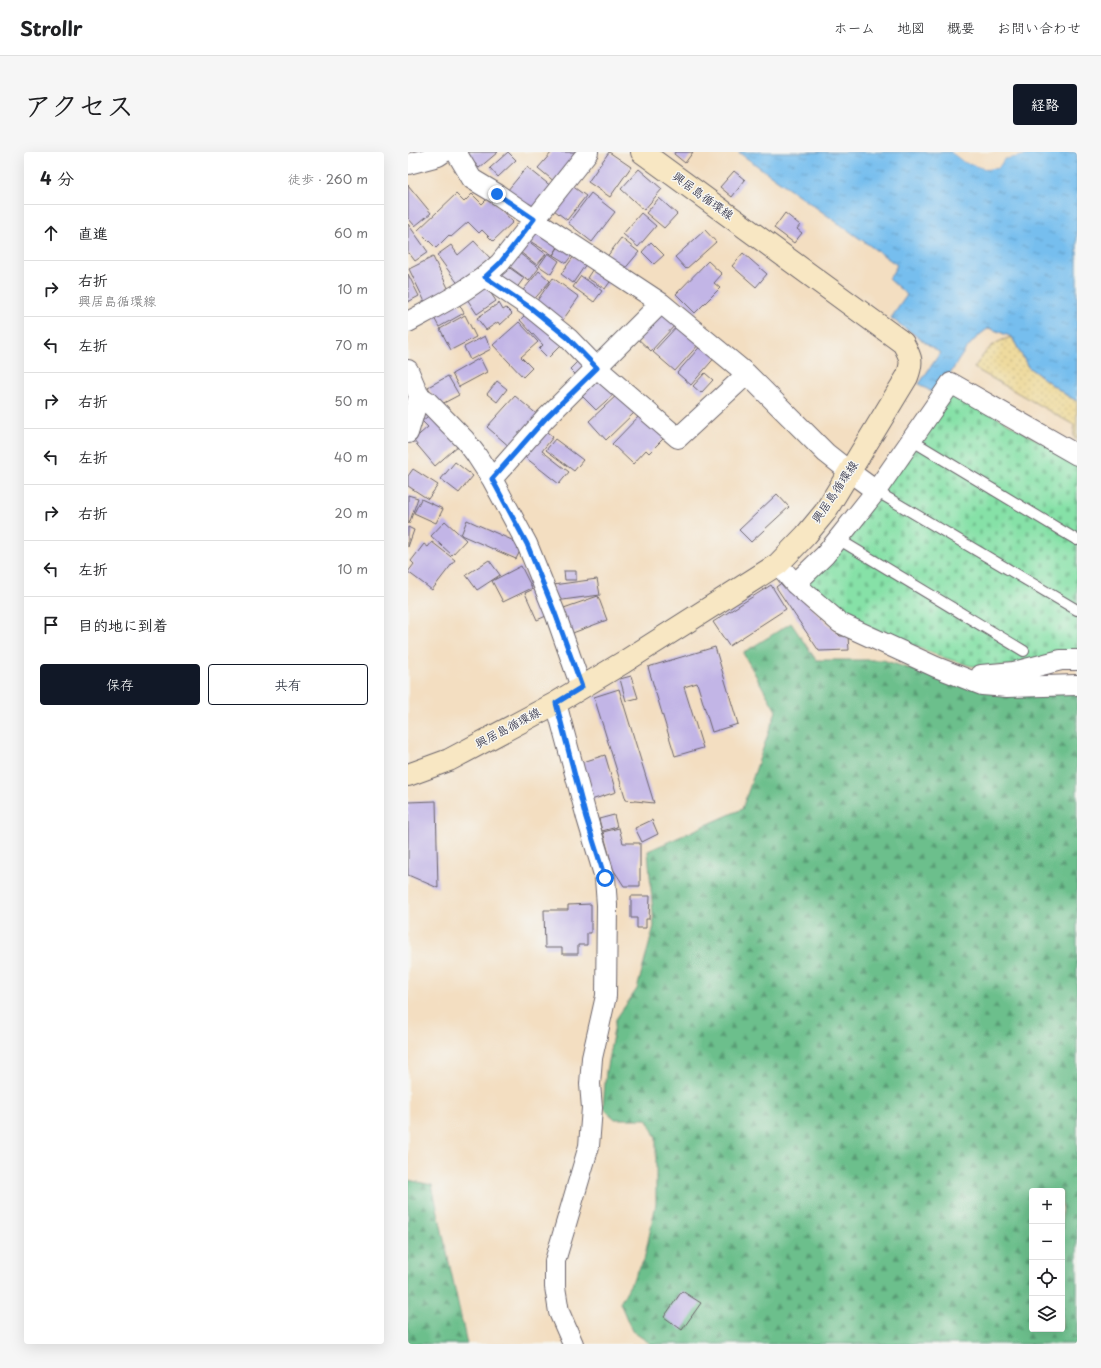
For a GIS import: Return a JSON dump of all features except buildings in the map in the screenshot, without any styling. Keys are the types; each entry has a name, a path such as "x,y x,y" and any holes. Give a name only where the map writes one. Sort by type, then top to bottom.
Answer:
{"main road":[{"name":"興居島循環線","path":"408,775 449,760 556,703 624,662 778,564 825,512 864,483 907,377 911,366 909,354 903,343 642,152"}],"street":[{"path":"408,164 438,156 444,152"},
{"path":"456,152 472,179 661,303 747,374 826,453 864,483"},
{"path":"408,322 463,292 485,277 500,263 588,152"},
{"path":"485,277 531,308 568,338 597,368 678,438 747,374"},
{"path":"492,479 545,419 661,303"},
{"path":"408,370 419,396 427,401 465,440 492,479 527,544 555,613 582,687"},
{"path":"795,584 825,555 838,539 864,483 911,440 951,383 1077,455"},
{"path":"408,433 419,396"},
{"path":"778,564 795,584 840,623 953,674 982,685 1007,687 1077,685"},
{"path":"953,674 972,675 1008,673 1061,660 1077,660"},
{"path":"556,703 586,818 605,878 607,905 606,996 592,1058 590,1084 592,1108 589,1146 555,1261 555,1287 558,1312 573,1344"}],"lane":[{"path":"911,440 1077,540"},
{"path":"864,483 1077,610"},
{"path":"838,539 1024,651"}],"green space":[{"path":"952,391 1077,463 1077,654 1005,666 971,666 942,657 844,618 803,585"},
{"path":"791,623 816,660 883,660 941,679 1077,693 1077,1344 651,1344 632,1331 620,1303 644,1260 656,1204 656,1138 647,1119 615,1119 603,1108 606,1071 616,1019 637,989 654,926 648,851 742,809 776,711 743,653"},
{"path":"408,1180 432,1185 467,1344 408,1344"}],"sand":[{"path":"1012,337 1028,367 1066,395 1077,401 1077,440 1074,438 1074,425 974,368 982,356 990,348 1005,339"}],"water":[{"path":"738,152 951,152 964,162 986,169 998,168 1004,159 1041,152 1077,152 1077,401 1066,395 1028,367 1012,337 989,328 980,334 960,358 938,396 919,384 940,353 891,318 907,295 889,279 897,265"}],"pier":[{"path":"951,152 954,152 965,161 987,167 997,166 1004,157 1030,152 1041,152 1004,159 998,168 986,169 964,162"}],"route":[{"path":"497,194 534,219 500,263 485,277 531,308 568,338 597,368 545,419 492,479 527,544 555,613 582,687 556,703 586,818 605,878"}]}
